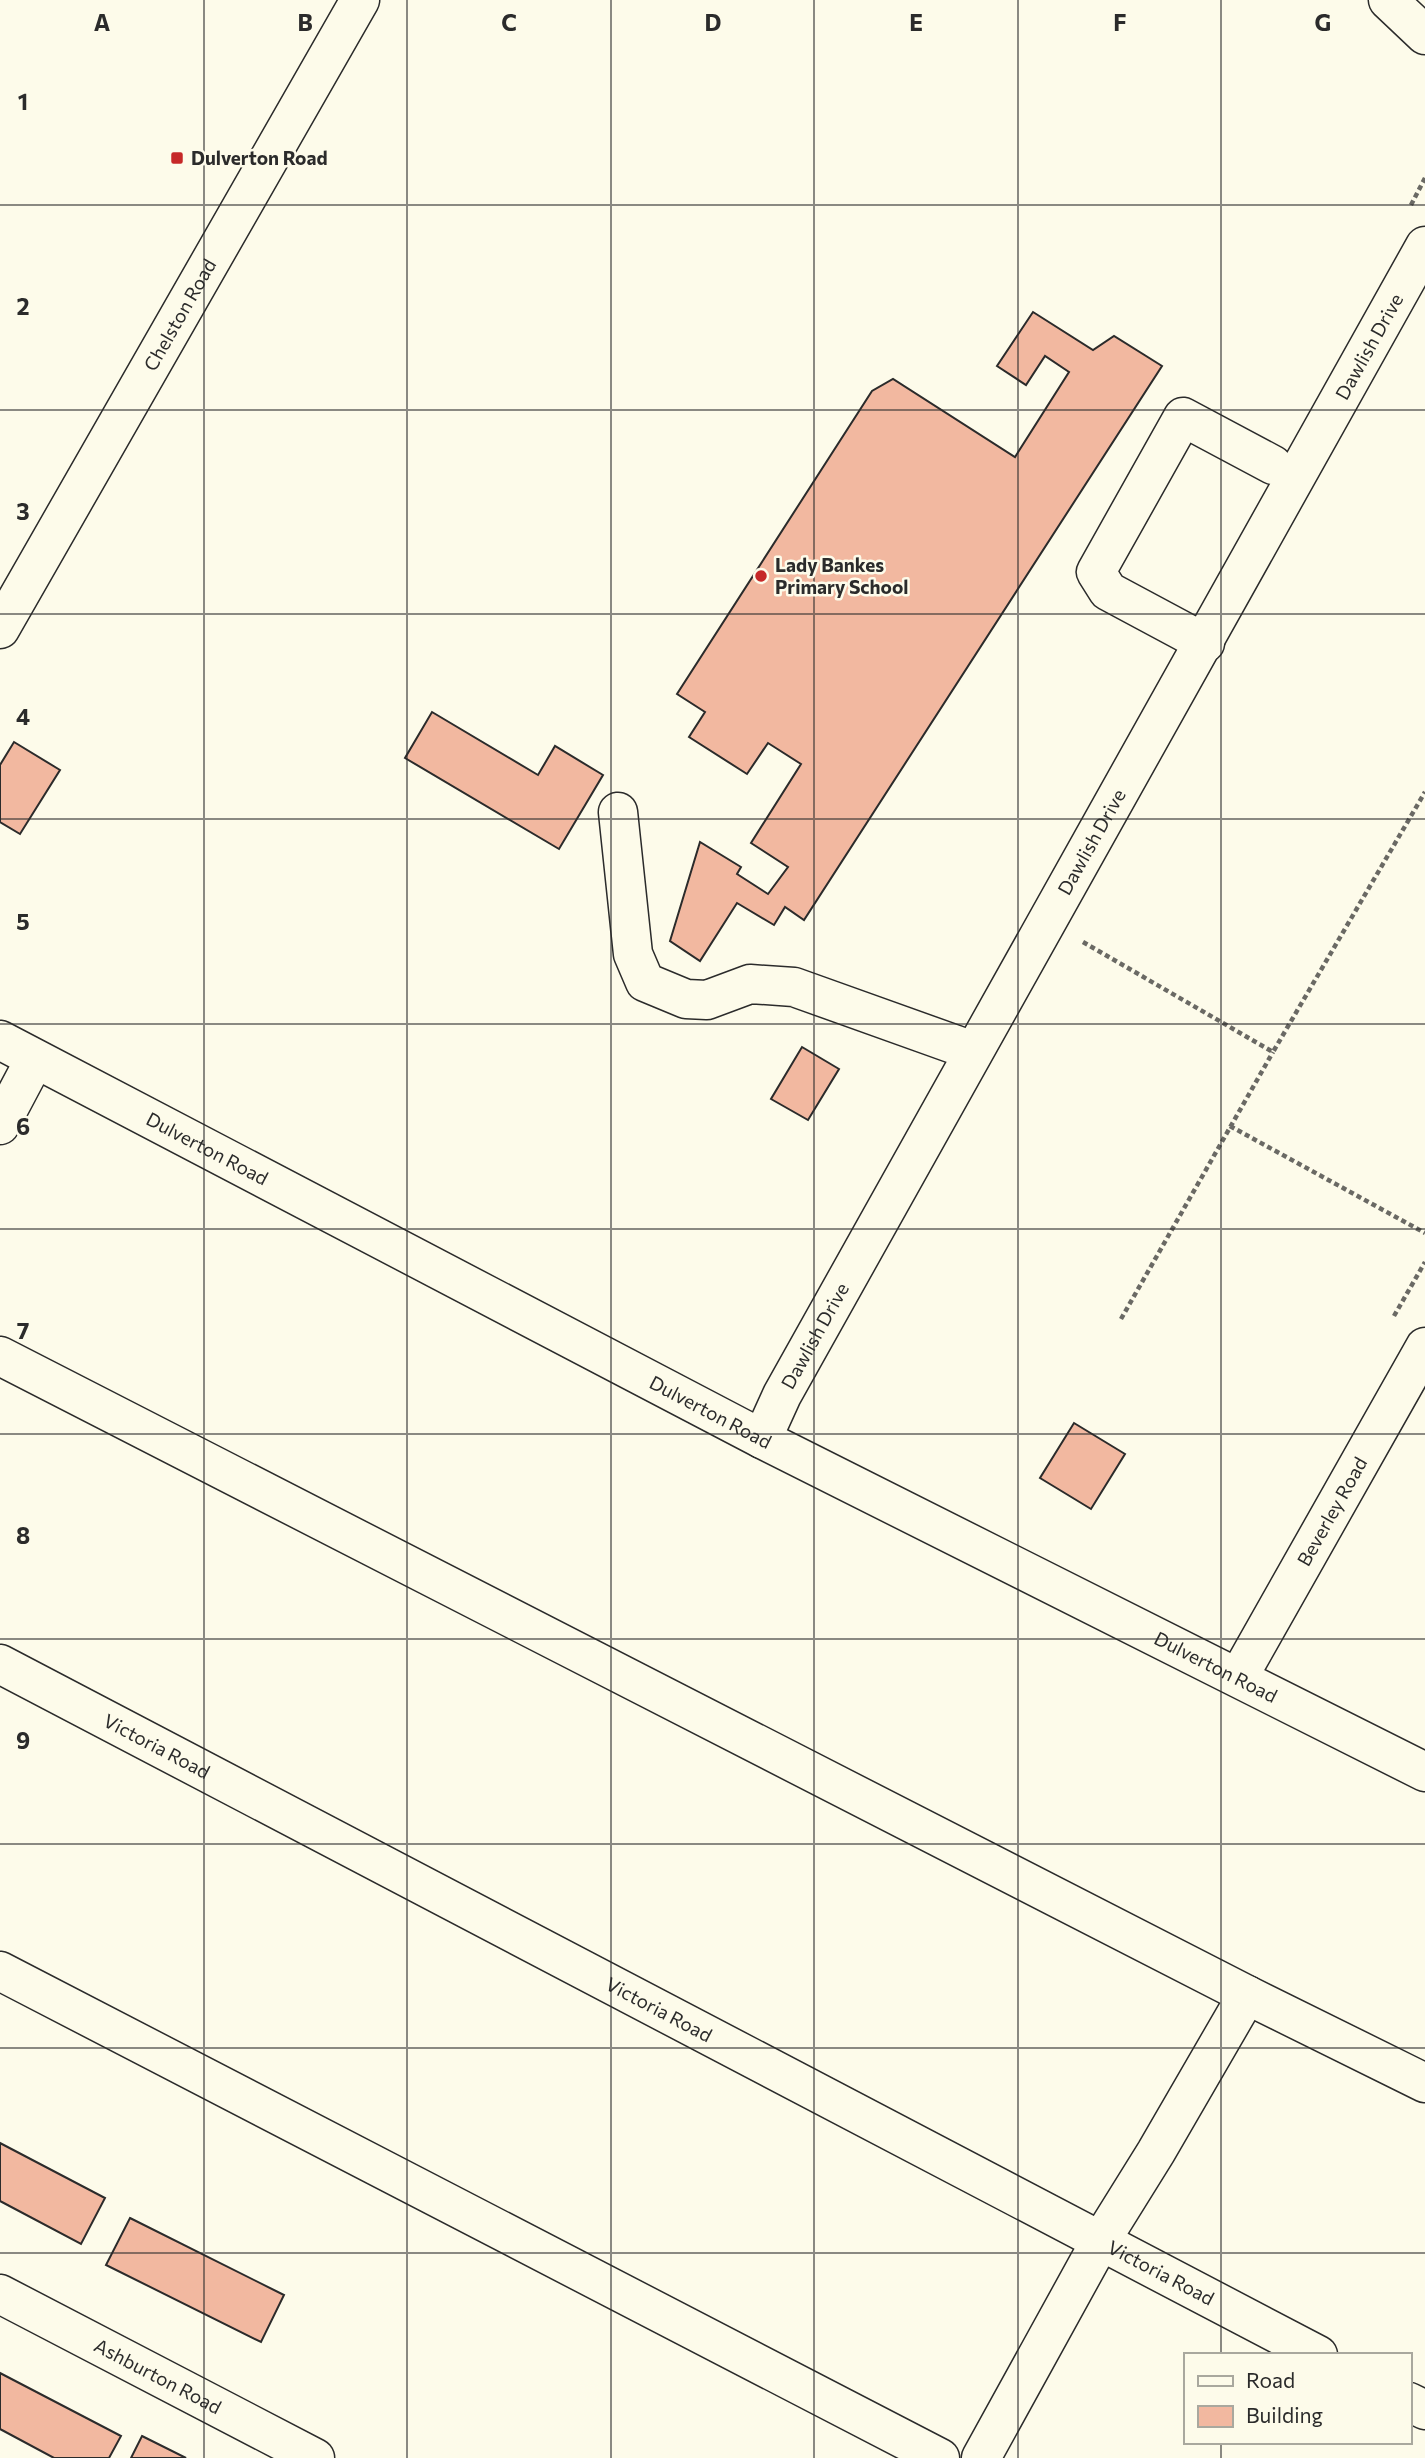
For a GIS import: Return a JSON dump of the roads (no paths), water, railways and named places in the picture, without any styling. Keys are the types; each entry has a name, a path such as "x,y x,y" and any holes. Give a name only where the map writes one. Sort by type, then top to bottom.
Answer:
{"street":[{"name":"Chelston Road","path":"0,629 360,0"},
{"path":"1388,0 1425,35"},
{"name":"Dawlish Drive","path":"762,1439 782,1395 973,1051 1205,643 1425,246"},
{"path":"1205,643 1108,591 1096,572 1183,417 1273,465"},
{"path":"618,812 633,954 646,982 686,999 707,1000 750,984 794,987 973,1051"},
{"name":"Dulverton Road","path":"0,1040 762,1439 1239,1676 1425,1772"},
{"path":"0,1125 36,1059"},
{"name":"Beverley Road","path":"1239,1676 1425,1347"},
{"path":"0,1356 1425,2083"},
{"name":"Victoria Road","path":"0,1664 1314,2353"},
{"path":"0,1971 940,2458"},
{"path":"981,2458 1100,2242 1248,1995"},
{"name":"Ashburton Road","path":"0,2294 315,2458"}],"place":[{"name":"Dulverton Road","path":"177,158"},
{"name":"Lady Bankes Primary School","path":"761,576"}]}
